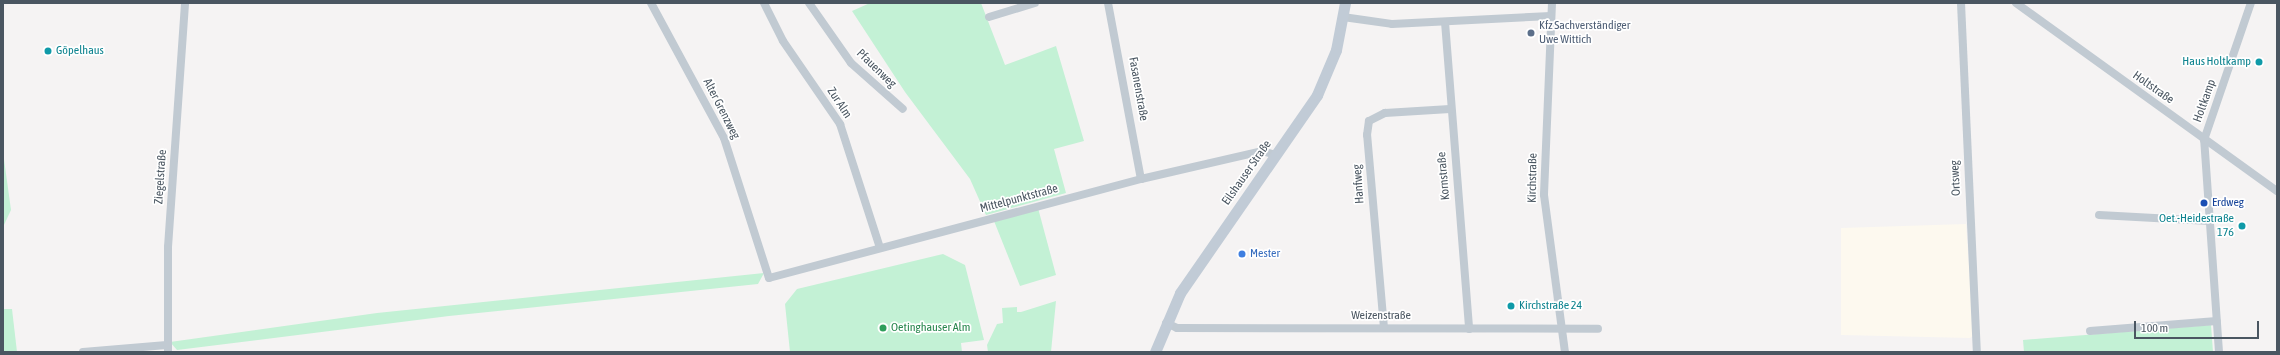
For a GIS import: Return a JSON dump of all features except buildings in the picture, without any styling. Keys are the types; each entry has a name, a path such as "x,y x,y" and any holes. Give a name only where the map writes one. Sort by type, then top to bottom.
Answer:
{"street":[{"name":"Ziegelstraße","path":"167,348 168,247 185,3"},
{"name":"Alter Grenzweg","path":"651,3 724,138 769,278"},
{"name":"Zur Alm","path":"764,3 782,41 840,124 880,248"},
{"name":"Pfauenweg","path":"809,3 851,64 903,110"},
{"path":"989,17 1023,5 1035,3"},
{"name":"Fasanenstraße","path":"1108,3 1141,179"},
{"name":"Eilshauser Straße","path":"1155,352 1180,293 1276,155 1327,75 1343,17 1345,3"},
{"name":"Kirchstraße","path":"1552,3 1544,195 1565,352"},
{"name":"Ortsweg","path":"1961,3 1977,352"},
{"name":"Holtstraße","path":"2016,3 2204,140 2277,190"},
{"name":"Holtkamp","path":"2204,140 2251,3"},
{"path":"1343,17 1392,24 1552,16"},
{"name":"Kornstraße","path":"1445,22 1450,109 1469,329"},
{"name":"Hanfweg","path":"1384,328 1367,135 1369,121 1385,113 1450,109"},
{"path":"2204,140 2219,352"},
{"name":"Mittelpunktstraße","path":"769,278 1141,179 1262,151 1276,155"},
{"path":"2099,215 2210,221"},
{"path":"2090,331 2217,321"},
{"name":"Weizenstraße","path":"1166,323 1177,328 1598,329"},
{"path":"83,352 167,348"}],"shaded area":[{"path":"1966,224 1974,335 1970,338 1841,335 1841,228"}],"green space":[{"path":"870,3 981,3 1005,65 1056,46 1084,141 1054,149 1066,193 986,215 970,179 905,92 852,11"},
{"path":"3,152 11,210 3,227"},
{"path":"1038,208 1056,275 1020,286 994,221"},
{"path":"943,254 965,265 984,340 961,343 962,352 790,352 785,304 797,289"},
{"path":"764,273 758,284 449,316 177,350 170,342 377,313"},
{"path":"1056,301 1051,352 988,352 987,345 997,324 1003,323 1002,308 1017,307 1017,312 1021,312"},
{"path":"3,309 12,309 17,352 3,352"},
{"path":"2211,325 2213,352 2024,352 2023,340"}],"place":[{"name":"Kfz Sachverständiger Uwe Wittich","path":"1531,33"},
{"name":"Göpelhaus","path":"48,51"},
{"name":"Haus Holtkamp","path":"2259,62"},
{"name":"Erdweg","path":"2204,203"},
{"name":"Oet.-Heidestraße 176","path":"2242,226"},
{"name":"Mester","path":"1242,254"},
{"name":"Kirchstraße 24","path":"1511,306"},
{"name":"Oetinghauser Alm","path":"883,328"}]}
